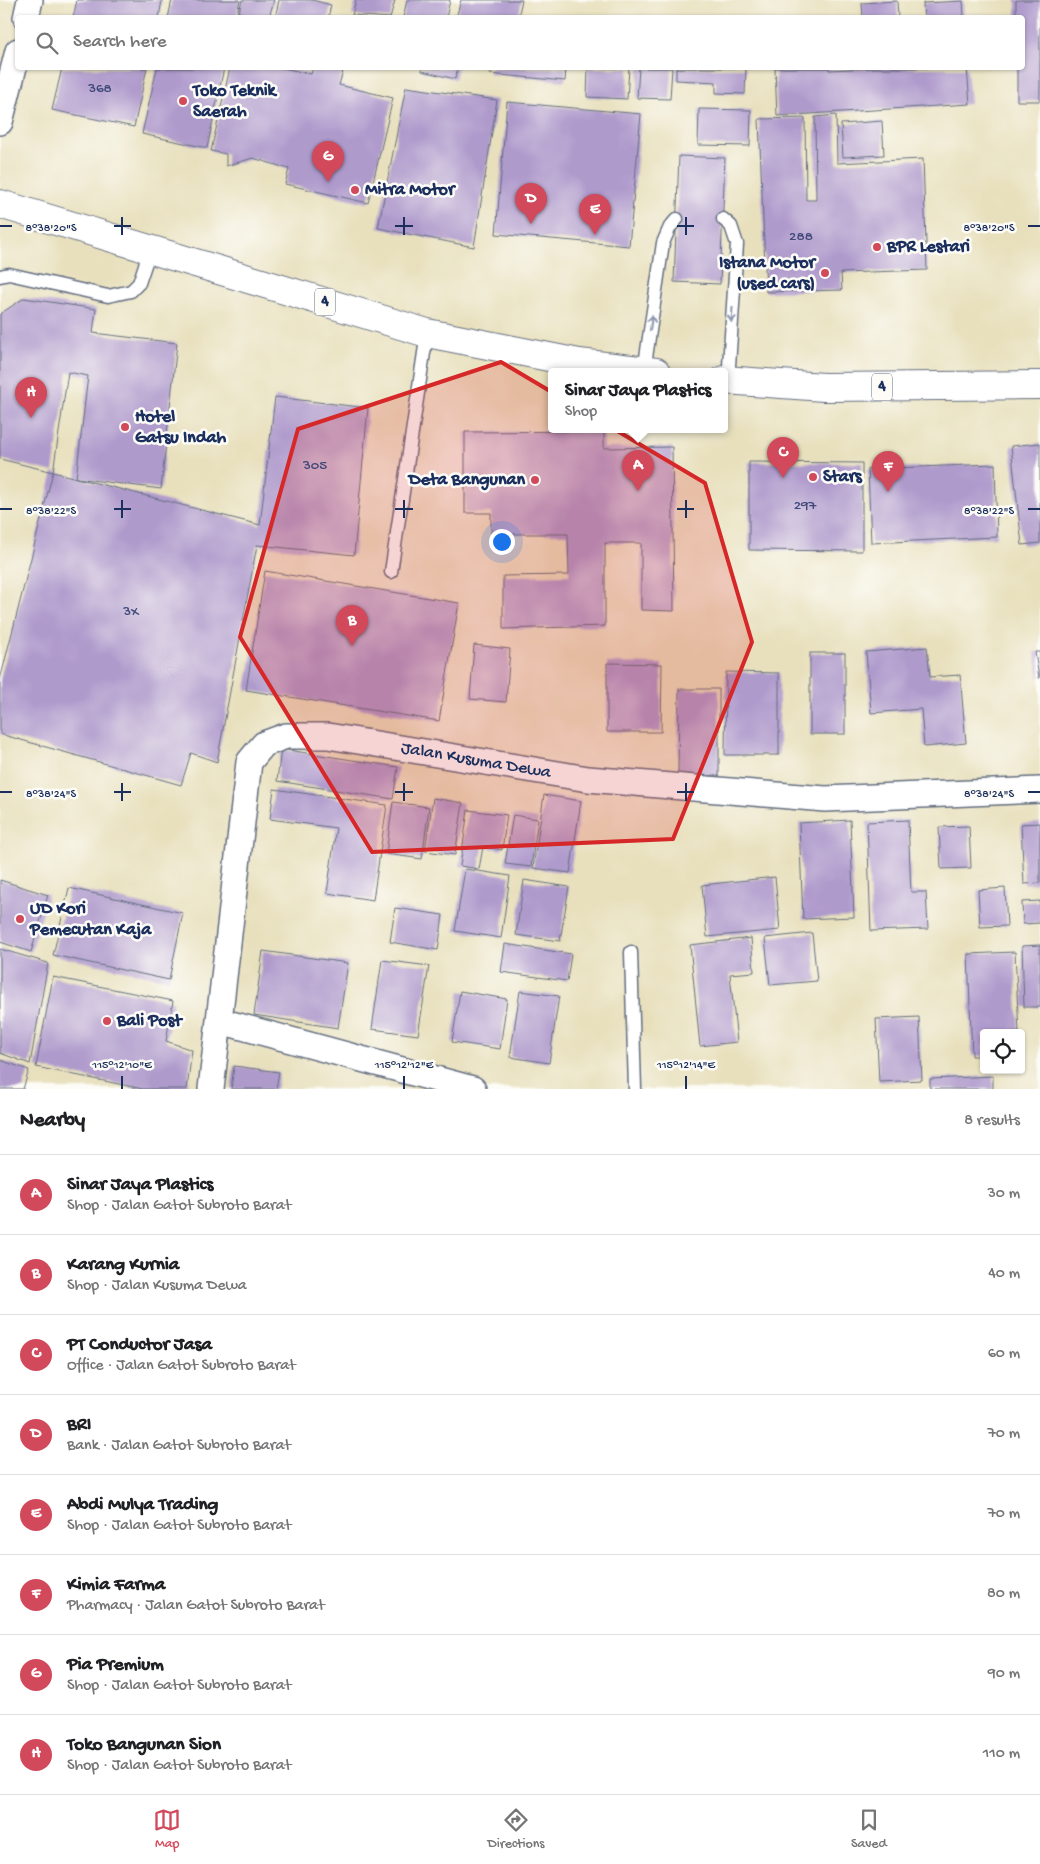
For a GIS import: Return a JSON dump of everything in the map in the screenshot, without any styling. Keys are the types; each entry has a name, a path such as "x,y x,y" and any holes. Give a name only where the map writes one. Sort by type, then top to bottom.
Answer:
{"highway":[{"name":"4","path":"0,204 427,333 579,363 618,368"},
{"name":"4","path":"728,380 824,387 1040,385"}],"street":[{"path":"27,15 30,0"},
{"path":"0,122 15,63"},
{"name":"Jalan Kusuma Dewa","path":"211,1089 249,762 264,744 286,736 328,736 588,780 825,799 1040,790"},
{"path":"220,1022 473,1089"}],"lane":[{"path":"650,368 663,243 677,219"},
{"path":"723,219 731,226 737,244 727,368"},
{"path":"0,276 9,274 108,296 131,291 139,283 150,250"},
{"path":"391,572 427,333"},
{"path":"631,952 635,1089"}],"highlighted area":[{"path":"501,362 705,483 752,642 673,839 372,852 240,637 298,429"}],"building":[{"path":"77,0 162,0 160,15 74,15"},
{"path":"172,0 240,0 237,15 169,15"},
{"path":"242,0 274,0 270,15 238,15"},
{"path":"279,0 312,0 331,5 329,15 276,15"},
{"path":"356,0 395,0 391,15 352,15"},
{"path":"407,0 450,0 447,15 404,15"},
{"path":"461,0 522,0 519,15 457,15"},
{"path":"1016,0 1040,0 1040,101 1017,101 1017,70 1025,70 1025,15 1016,15"},
{"path":"897,1 898,15 863,15 862,3"},
{"path":"963,1 964,15 924,15 923,3"},
{"path":"62,70 147,70 134,127 52,110"},
{"name":"Toko Teknik Saerah","path":"157,70 224,70 207,148 142,134"},
{"path":"230,70 292,70 311,74 312,70 343,70 339,85 393,98 368,203 285,184 289,169 253,158 226,166 226,154 211,151"},
{"path":"422,70 457,70 455,79"},
{"path":"490,70 566,70 565,81 489,74"},
{"path":"588,70 629,70 627,99 587,97"},
{"path":"639,70 672,70 670,99 637,98"},
{"path":"676,70 746,70 745,94 716,93 716,82 676,80"},
{"path":"775,70 967,70 970,104 777,116"},
{"path":"406,87 497,100 474,247 378,228"},
{"path":"507,102 641,114 629,246 496,234"},
{"path":"699,109 751,110 750,146 698,145"},
{"path":"836,115 837,163 923,159 927,270 841,273 842,290 766,292 759,119 805,118 806,200 816,200 815,117"},
{"path":"882,121 884,155 843,157 841,124"},
{"path":"679,156 725,158 720,284 674,282"},
{"path":"24,298 96,309 93,333 177,343 161,489 76,478 88,376 68,372 53,472 0,459 0,314"},
{"path":"275,397 368,408 354,555 257,545 217,762 191,753 181,785 0,734 0,680 53,472 260,525"},
{"path":"465,432 604,433 604,448 672,447 674,611 641,610 641,543 605,543 605,626 503,629 503,576 569,575 568,534 491,534 491,513 465,513"},
{"path":"1040,443 1040,543 1022,545 1011,446"},
{"path":"749,462 862,463 862,551 749,550"},
{"path":"995,464 997,537 871,543 868,469"},
{"path":"265,571 459,603 439,721 246,690"},
{"path":"474,645 510,649 506,702 470,699"},
{"path":"927,647 930,677 960,675 966,743 924,747 921,709 871,713 866,652"},
{"path":"1035,652 1040,652 1040,678 1039,678"},
{"path":"810,653 845,653 845,734 810,734"},
{"path":"607,663 662,664 661,732 607,732"},
{"path":"726,672 779,673 779,755 725,755"},
{"path":"679,689 719,689 719,776 678,775"},
{"path":"281,749 398,767 393,799 277,781"},
{"path":"274,789 387,805 373,900 327,893 336,828 270,819"},
{"path":"544,795 581,801 570,873 533,868"},
{"path":"433,798 463,803 455,855 425,851"},
{"path":"393,802 429,807 422,859 386,854"},
{"path":"468,810 507,815 502,850 483,847 479,869 460,866"},
{"path":"513,815 538,819 531,867 505,864"},
{"path":"850,820 854,917 803,919 799,823"},
{"path":"908,820 911,892 926,892 928,929 871,931 867,822"},
{"path":"1040,823 1040,883 1024,884 1021,824"},
{"path":"969,826 971,868 941,869 939,827"},
{"path":"465,869 510,876 501,938 455,931"},
{"path":"775,877 780,930 707,937 702,885"},
{"name":"UD Kori Pemecutan Kaja","path":"0,880 48,895 31,952 0,942"},
{"path":"524,880 569,887 560,941 516,935"},
{"path":"69,888 183,913 169,980 53,955"},
{"path":"1005,888 1007,926 980,927 978,890"},
{"path":"1040,901 1040,923 1023,924 1022,902"},
{"path":"395,908 443,915 438,950 390,942"},
{"path":"812,933 817,981 770,985 765,938"},
{"path":"751,938 754,972 730,974 737,1042 700,1046 690,945"},
{"path":"505,944 571,954 567,981 501,972"},
{"path":"1040,945 1040,1007 1024,1007 1022,946"},
{"path":"0,949 48,963 30,1064 0,1053"},
{"path":"263,951 348,963 338,1028 254,1015"},
{"path":"1015,952 1019,1029 980,1029 980,1056 972,1056 968,954"},
{"path":"382,960 429,966 418,1035 372,1029"},
{"name":"Bali Post","path":"53,977 173,1001 166,1041 192,1050 187,1089 143,1089 36,1067"},
{"path":"460,991 507,999 500,1049 452,1042"},
{"path":"520,991 559,996 549,1063 510,1057"},
{"path":"919,1017 922,1080 879,1082 876,1019"},
{"path":"0,1060 29,1070 23,1089 0,1089"},
{"path":"234,1066 279,1072 276,1089 231,1089"},
{"path":"993,1076 993,1089 930,1089 930,1079"}],"place":[{"name":"Toko Teknik Saerah","path":"183,101"},
{"name":"Pia Premium","path":"328,182"},
{"name":"Mitra Motor","path":"355,190"},
{"name":"BRI","path":"531,224"},
{"name":"Abdi Mulya Trading","path":"595,235"},
{"name":"BPR Lestari","path":"877,247"},
{"name":"Istana Motor (used cars)","path":"825,273"},
{"name":"Toko Bangunan Sion","path":"31,418"},
{"name":"Hotel Gatsu Indah","path":"125,427"},
{"name":"Stars","path":"813,477"},
{"name":"PT Conductor Jasa","path":"783,478"},
{"name":"Deta Bangunan","path":"535,480"},
{"name":"Sinar Jaya Plastics","path":"638,491"},
{"name":"Kimia Farma","path":"888,492"},
{"name":"Karang Kurnia","path":"352,646"},
{"name":"UD Kori Pemecutan Kaja","path":"20,919"},
{"name":"Bali Post","path":"107,1021"}]}
